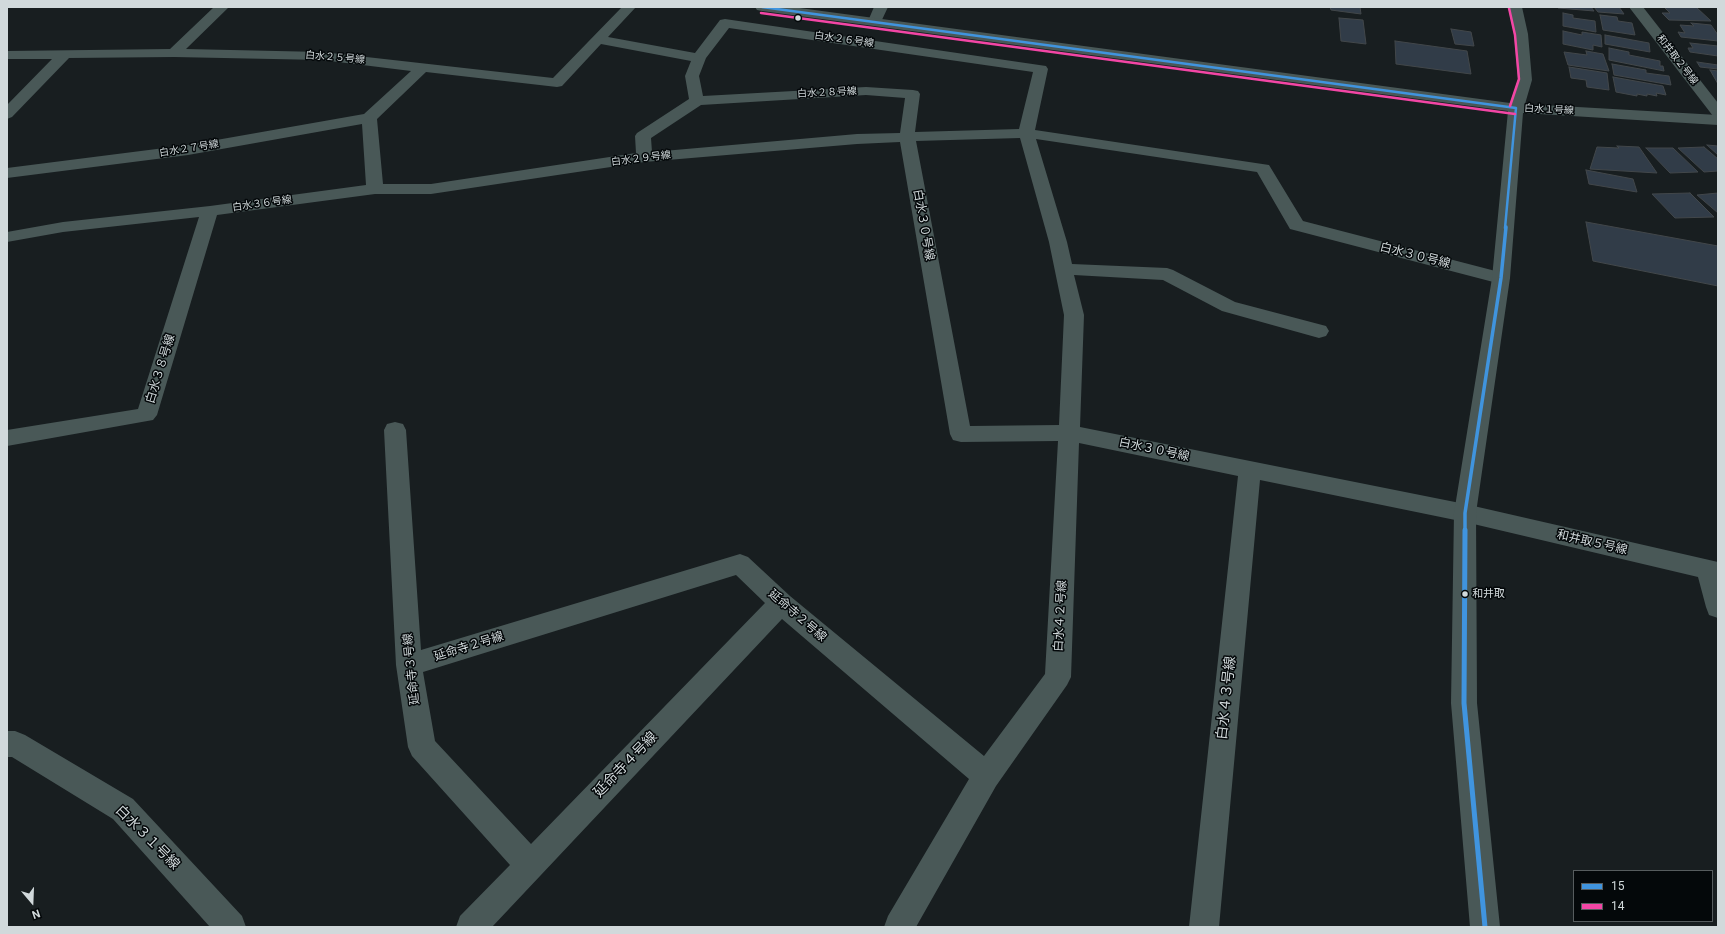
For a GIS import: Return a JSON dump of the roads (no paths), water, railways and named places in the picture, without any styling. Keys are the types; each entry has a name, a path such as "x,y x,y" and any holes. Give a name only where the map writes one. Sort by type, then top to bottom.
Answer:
{"street":[{"path":"174,53 222,7"},
{"name":"白水２５号線","path":"7,55 174,53 322,56 557,84 630,7"},
{"name":"白水１号線","path":"762,7 1516,108 1718,120"},
{"path":"875,21 881,7"},
{"path":"1484,927 1464,703 1465,513 1501,278 1516,108 1525,80 1521,34 1515,7"},
{"name":"和井取２号線","path":"1636,7 1718,113"},
{"name":"白水２６号線","path":"699,58 724,23 1041,69 1026,133"},
{"path":"600,40 699,58 692,76 697,101 643,136 644,157"},
{"path":"7,114 64,55"},
{"path":"375,189 369,118 422,68"},
{"name":"白水２８号線","path":"697,101 866,91 913,94 907,137"},
{"name":"白水２７号線","path":"7,173 188,150 369,118"},
{"name":"白水３０号線","path":"1465,513 1069,433 961,434 907,137 1026,133 1263,168 1296,225 1501,278"},
{"name":"白水４２号線","path":"986,776 1058,677 1074,315 1064,269 1026,133"},
{"name":"白水２９号線","path":"375,189 431,189 644,157 857,139 907,137"},
{"name":"白水３６号線","path":"7,237 63,227 210,211 375,189"},
{"name":"白水３８号線","path":"7,438 146,415 210,211"},
{"path":"1064,269 1167,274 1229,307 1319,331"},
{"name":"延命寺３号線","path":"395,430 409,665 422,747 530,865"},
{"name":"白水４３号線","path":"1204,927 1250,470"},
{"name":"和井取５号線","path":"1465,513 1713,571"},
{"name":"延命寺２号線","path":"409,665 740,564 781,603 986,776"},
{"path":"1713,571 1718,607"},
{"name":"延命寺４号線","path":"471,927 781,603"},
{"name":"白水３１号線","path":"7,744 15,744 123,809 231,927"},
{"path":"899,927 986,776"}],"place":[{"name":"和井取","path":"1465,594"}]}
